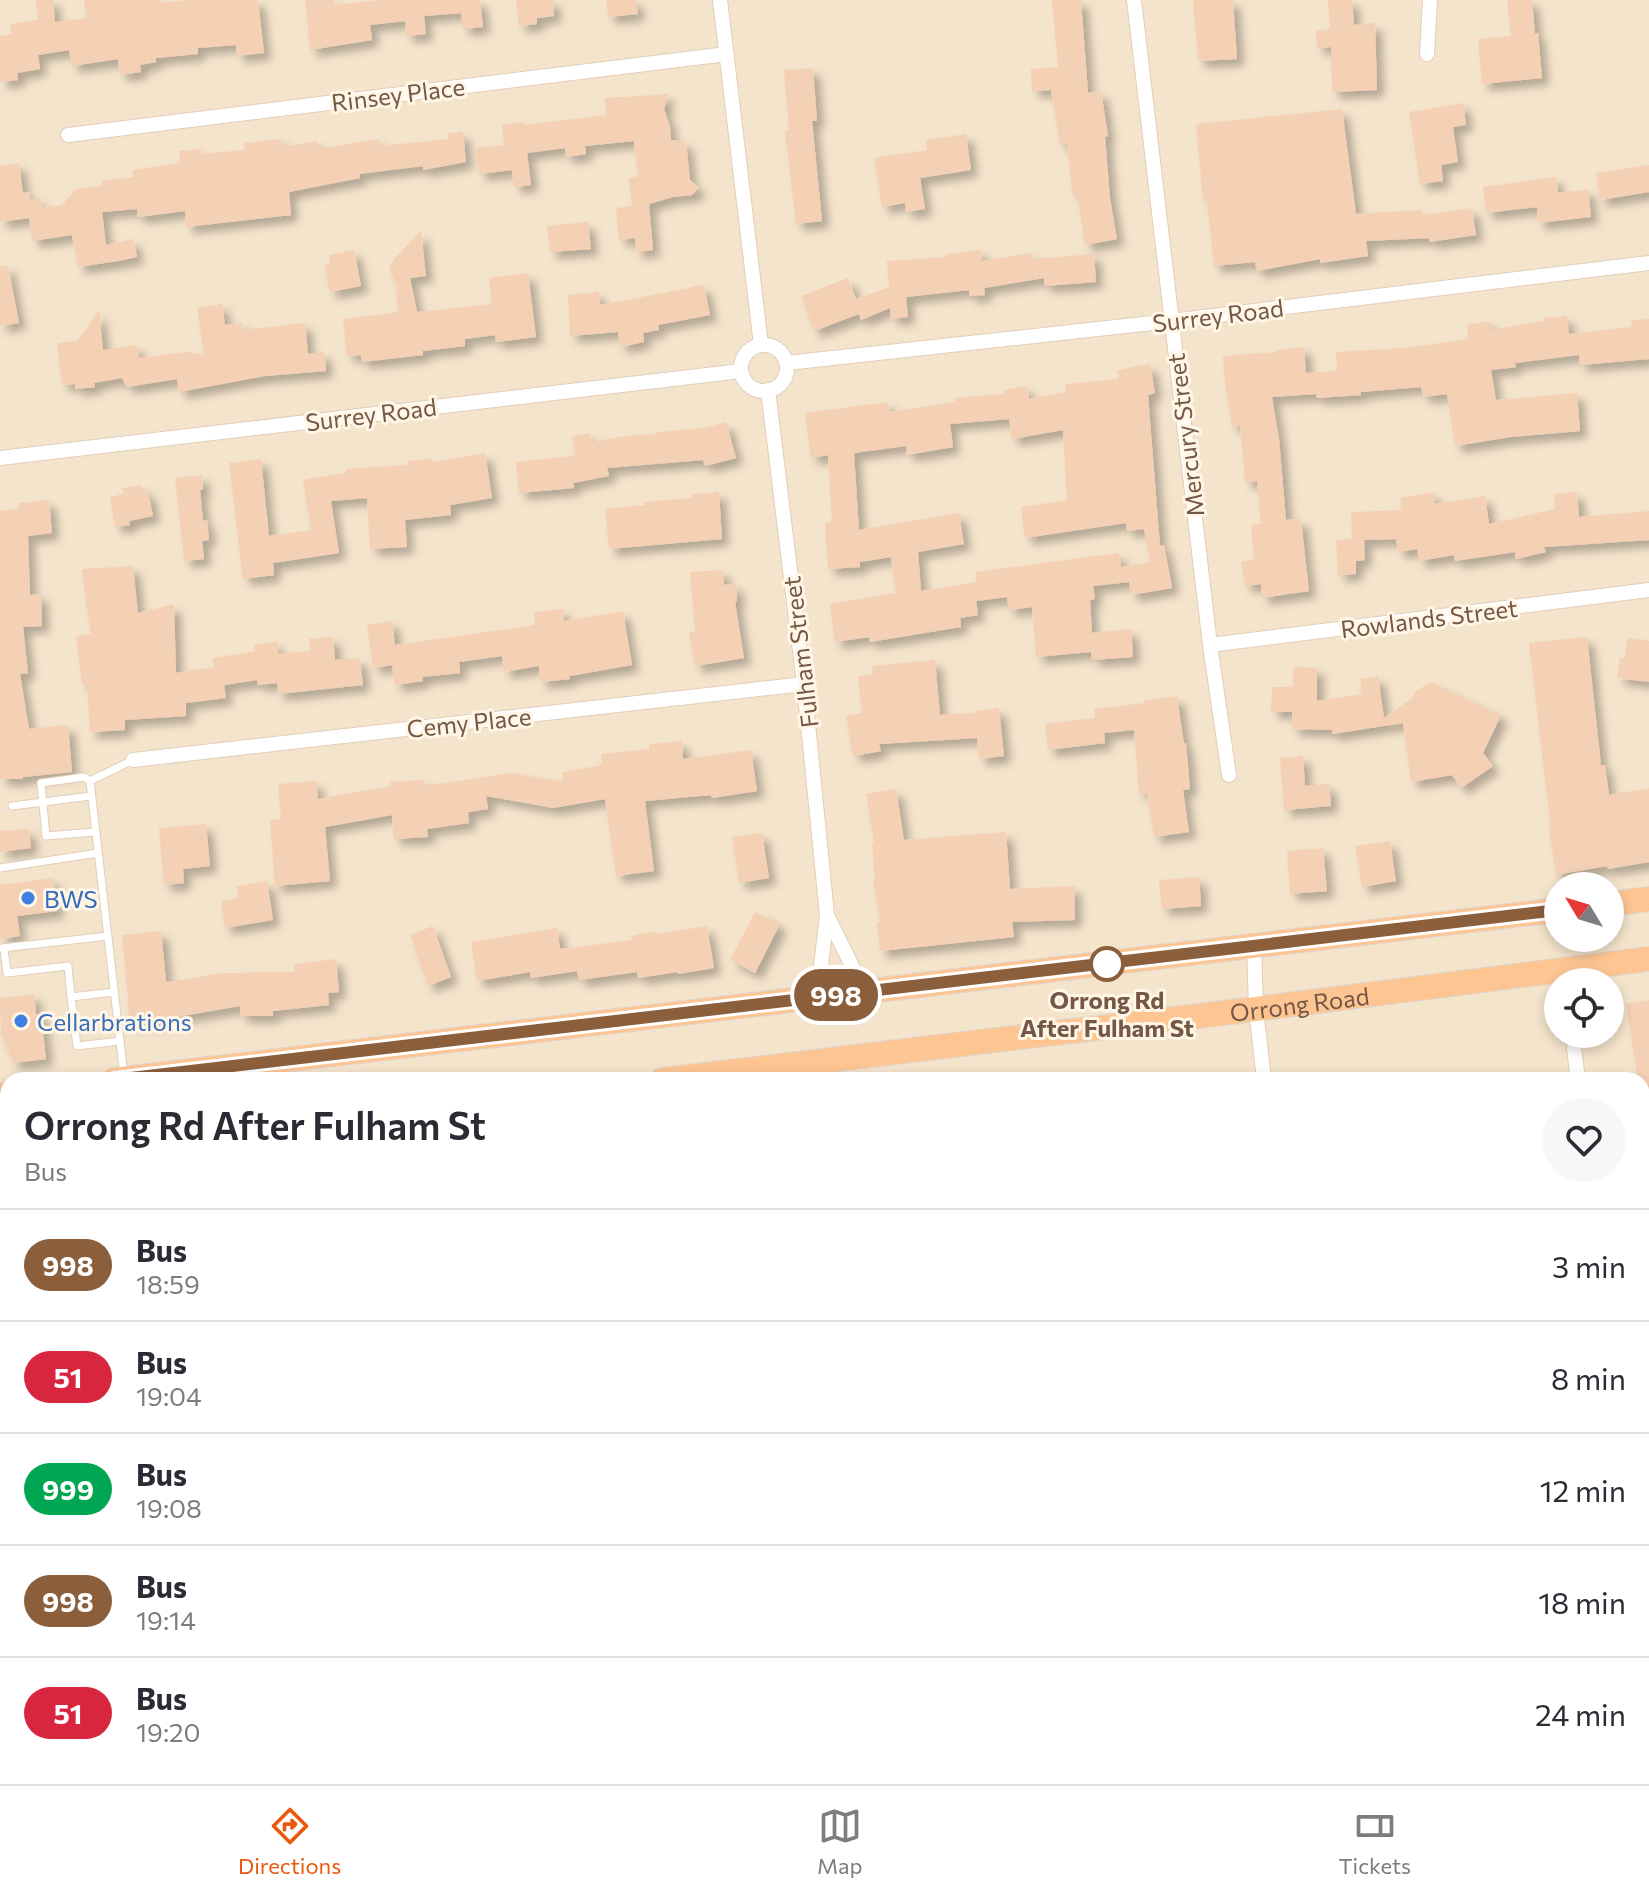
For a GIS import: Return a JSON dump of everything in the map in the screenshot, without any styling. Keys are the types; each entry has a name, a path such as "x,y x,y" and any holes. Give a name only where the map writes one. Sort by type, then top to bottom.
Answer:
{"highway":[{"path":"1624,902 1649,899"},
{"path":"179,1072 1544,912"},
{"name":"Orrong Road","path":"729,1072 1649,959"}],"street":[{"path":"720,0 761,345"},
{"name":"Mercury Street","path":"1134,0 1210,645 1229,775"},
{"path":"1427,54 1430,0"},
{"name":"Rinsey Place","path":"68,135 727,54"},
{"name":"Surrey Road","path":"787,363 1171,321 1649,263"},
{"path":"761,345 778,349 787,363 781,383 768,390 748,384 741,371 746,354 761,345"},
{"name":"Surrey Road","path":"0,458 741,371"},
{"name":"Fulham Street","path":"768,390 804,684 827,915 820,974 811,998"},
{"name":"Rowlands Street","path":"1210,645 1649,590"},
{"name":"Cemy Place","path":"133,760 804,684"},
{"name":"Fulham Street","path":"827,915 862,992"},
{"path":"1254,946 1256,1009 1263,1072"},
{"path":"1574,1048 1577,1072"}],"lane":[{"path":"90,781 133,760"},
{"path":"90,781 84,777 41,783 46,836 95,832"},
{"path":"90,781 120,1041 119,1072"},
{"path":"12,806 91,796"},
{"path":"0,868 98,853"},
{"path":"108,936 2,948 7,973 68,966 77,1046 120,1041"},
{"path":"71,997 114,992"}],"shaded area":[{"path":"0,0 1649,0 1649,1072 0,1072"}],"building":[{"path":"36,0 53,0 55,22 87,18 84,0 159,0 159,3 258,0 264,53 237,56 236,45 198,48 198,54 156,58 156,62 140,65 141,72 120,75 118,59 72,66 69,50 38,55 40,69 17,73 18,80 0,82 0,36 12,34 10,24 38,20"},
{"path":"305,0 334,0 334,5 381,0 480,0 483,27 463,29 461,13 424,16 426,34 406,36 405,21 370,25 372,40 310,50"},
{"path":"516,0 553,0 554,16 537,18 537,24 519,26"},
{"path":"606,0 636,0 638,14 608,17"},
{"path":"1052,0 1081,0 1088,93 1101,91 1108,136 1105,137 1110,198 1117,239 1085,245 1077,193 1072,194 1067,143 1060,144 1051,90 1032,91 1031,69 1058,67"},
{"path":"1193,0 1233,0 1237,59 1198,61"},
{"path":"1328,0 1352,0 1354,25 1375,23 1377,90 1332,92 1331,47 1317,48 1316,31 1330,29"},
{"path":"1507,0 1532,0 1542,78 1482,84 1478,39 1511,36"},
{"path":"813,68 817,121 812,121 822,221 796,224 785,131 789,130 784,70"},
{"path":"668,94 664,109 671,140 686,142 690,180 699,188 692,195 649,204 653,250 636,252 635,238 619,240 616,208 632,206 629,178 638,176 634,141 585,146 586,154 566,157 565,148 527,153 531,185 514,187 512,170 479,174 476,148 504,145 502,125 606,115 605,98"},
{"path":"1463,103 1466,125 1453,127 1458,162 1441,165 1443,181 1420,184 1409,112"},
{"path":"1342,109 1356,214 1421,210 1421,215 1472,208 1476,235 1429,242 1429,238 1366,241 1368,256 1320,263 1320,259 1257,271 1255,262 1214,266 1207,199 1203,199 1196,124"},
{"path":"463,132 466,162 423,170 423,166 359,174 360,178 289,192 291,215 186,227 185,211 138,217 137,209 102,212 106,245 133,239 137,257 118,261 78,267 72,235 32,241 29,218 0,222 0,166 19,163 23,193 29,192 30,200 40,199 42,208 62,205 76,189 102,186 102,181 133,177 132,170 180,163 179,151 201,149 201,154 245,150 244,143 281,139 285,147 317,141 318,149 379,139 380,146 449,139 448,133"},
{"path":"966,134 971,170 920,178 925,209 906,212 905,203 882,207 874,158 927,150 926,140"},
{"path":"1649,165 1649,192 1600,200 1596,173"},
{"path":"1556,177 1558,193 1588,189 1591,217 1538,223 1537,207 1486,213 1483,187"},
{"path":"588,222 591,249 550,252 547,226"},
{"path":"421,231 426,276 410,278 417,312 492,304 489,278 528,273 536,337 496,342 495,335 465,339 465,346 423,351 423,355 362,362 361,355 347,356 343,319 399,312 395,291 399,290 389,269 394,259"},
{"path":"354,250 361,286 330,292 324,265 330,264 329,255"},
{"path":"981,250 982,261 1031,253 1032,259 1094,254 1096,282 1044,286 1044,278 984,288 985,295 969,296 969,290 906,297 908,317 891,319 890,308 861,320 859,314 814,331 801,296 848,278 856,299 889,287 887,261 946,257 946,254"},
{"path":"0,266 8,266 19,323 0,326"},
{"path":"704,285 710,315 658,325 659,330 643,333 644,342 620,347 618,332 570,336 568,295 599,292 600,305"},
{"path":"222,304 225,325 242,323 243,330 305,323 308,354 324,352 326,371 265,376 179,392 177,379 127,387 122,378 94,383 95,387 75,389 75,384 62,385 57,343 77,341 99,310 103,350 137,345 139,358 186,352 204,355 197,308"},
{"path":"1567,316 1569,334 1632,327 1631,320 1649,319 1649,359 1580,365 1579,355 1515,363 1516,367 1491,370 1496,400 1577,393 1580,431 1455,446 1447,394 1423,397 1421,387 1317,398 1316,394 1272,397 1286,520 1301,519 1309,591 1262,598 1261,584 1245,586 1241,562 1254,560 1251,525 1261,524 1257,481 1245,482 1240,425 1232,427 1223,356 1304,347 1306,373 1337,371 1336,352 1406,348 1468,339 1467,325 1490,321 1491,330"},
{"path":"1150,364 1155,393 1148,395 1160,546 1164,545 1172,588 1131,595 1129,582 1093,586 1095,599 1090,600 1092,633 1131,629 1133,657 1092,660 1091,652 1036,657 1032,607 1009,610 1007,597 976,601 978,615 960,618 961,627 870,642 869,637 835,642 830,604 896,593 891,557 860,562 860,567 828,569 825,523 832,522 828,455 811,458 805,413 888,402 889,412 955,402 954,398 1004,394 1004,390 1027,386 1029,399 1066,392 1065,384 1119,379 1117,370","holes":["1009,419 1012,439 1063,430 1067,500 1021,507 1025,538 1126,523 1127,531 1144,529 1150,562 1121,567 1119,553 975,572 977,582 921,591 918,552 964,544 959,513 859,530 854,453 906,446 907,455 953,447 950,424"]},
{"path":"726,422 736,458 705,466 703,460 607,468 609,476 573,483 574,488 519,493 516,462 575,456 572,436 589,433 591,442 703,428"},
{"path":"485,453 492,498 450,505 451,515 405,520 407,547 370,549 367,498 331,501 339,553 273,563 274,575 243,579 229,463 261,459 269,536 311,530 303,480 346,473 346,469 408,465 407,461 432,459 433,462"},
{"path":"202,475 203,521 207,520 209,540 202,541 204,559 184,561 175,478"},
{"path":"141,485 142,492 148,491 153,516 115,527 110,497 123,494 122,488"},
{"path":"719,492 722,539 609,549 605,509"},
{"path":"1433,492 1435,504 1485,496 1489,524 1555,509 1554,494 1577,492 1579,517 1649,511 1649,540 1544,547 1546,552 1516,559 1515,552 1455,561 1454,555 1419,561 1417,549 1398,552 1396,539 1364,540 1365,560 1356,561 1356,574 1338,575 1336,540 1352,539 1351,512 1402,510 1400,498"},
{"path":"49,500 52,533 28,536 30,595 41,594 42,626 23,627 28,673 20,674 29,729 68,725 72,772 0,779 0,511 19,509 19,503"},
{"path":"133,566 138,613 174,604 176,673 214,667 213,658 255,651 254,645 277,642 278,654 310,651 309,639 333,637 335,660 360,658 363,685 278,694 277,683 258,685 257,680 224,685 226,698 186,703 186,716 125,720 125,730 90,732 87,684 82,684 76,636 91,634 82,569"},
{"path":"723,570 724,585 736,584 735,602 744,658 695,666 689,633 695,632 690,572"},
{"path":"563,609 564,621 623,611 632,665 570,676 570,679 540,682 539,666 504,672 502,656 459,662 460,673 422,677 423,681 395,685 392,665 373,668 367,625 392,621 395,645 535,625 534,612"},
{"path":"1587,637 1601,765 1605,765 1609,795 1649,788 1649,862 1608,869 1607,866 1556,872 1529,643"},
{"path":"1627,638 1649,641 1649,682 1617,678 1620,658 1625,658"},
{"path":"935,660 940,715 999,708 1004,756 979,759 977,738 879,744 881,751 853,756 846,716 862,713 858,676 873,674 872,666"},
{"path":"1293,667 1317,668 1317,701 1362,694 1360,679 1378,676 1384,718 1430,682 1501,715 1483,753 1493,766 1461,788 1452,775 1411,782 1403,723 1332,734 1332,730 1292,729 1292,712 1271,712 1272,687 1293,687"},
{"path":"1177,696 1186,743 1190,789 1183,790 1189,832 1154,837 1147,793 1139,794 1134,730 1104,733 1105,743 1048,750 1045,724 1095,718 1094,709"},
{"path":"682,741 683,759 751,750 757,791 712,798 711,795 645,801 654,871 616,876 605,799 553,808 486,796 488,809 468,812 469,823 427,829 428,837 394,839 392,815 325,827 330,881 275,886 270,820 281,819 278,784 316,781 318,799 391,786 390,782 424,780 425,786 511,773 563,782 562,772 602,765 601,754 649,749 649,744"},
{"path":"1303,756 1305,786 1329,784 1331,806 1284,810 1280,758"},
{"path":"896,789 904,840 1006,832 1010,889 1074,886 1075,920 1012,922 1014,937 880,951 877,922 880,922 873,880 874,842 866,794"},
{"path":"206,824 210,866 183,869 184,883 164,885 159,828"},
{"path":"29,829 31,848 0,852 0,831"},
{"path":"762,833 769,878 739,883 732,837"},
{"path":"1390,841 1396,881 1362,887 1355,846"},
{"path":"1323,848 1327,891 1290,894 1287,851"},
{"path":"1199,877 1201,906 1162,909 1159,880"},
{"name":"BWS","path":"53,878 57,911 17,916 20,936 0,939 0,885"},
{"path":"267,881 273,920 225,928 221,901 238,898 237,886"},
{"path":"755,912 780,924 755,973 730,960"},
{"path":"433,926 451,977 428,986 410,935"},
{"path":"707,926 714,968 638,978 637,972 579,980 577,971 531,978 530,972 477,981 471,942 557,928 560,949 632,940 631,936 656,931 657,934"},
{"path":"161,931 166,981 223,973 295,972 294,964 336,959 339,992 328,993 329,1005 273,1011 273,1016 240,1016 240,1006 172,1020 129,1023 122,935"},
{"name":"Cellarbrations","path":"34,994 36,1014 41,1014 46,1059 14,1063 1,1035 0,998"},
{"path":"1649,1000 1649,1072 1637,1072 1626,1004"}],"bus line":[{"name":"998","path":"182,1072 1544,912"}],"place":[{"name":"BWS","path":"28,898"},
{"name":"Orrong Rd After Fulham St","path":"1107,964"},
{"name":"Cellarbrations","path":"21,1021"}]}
